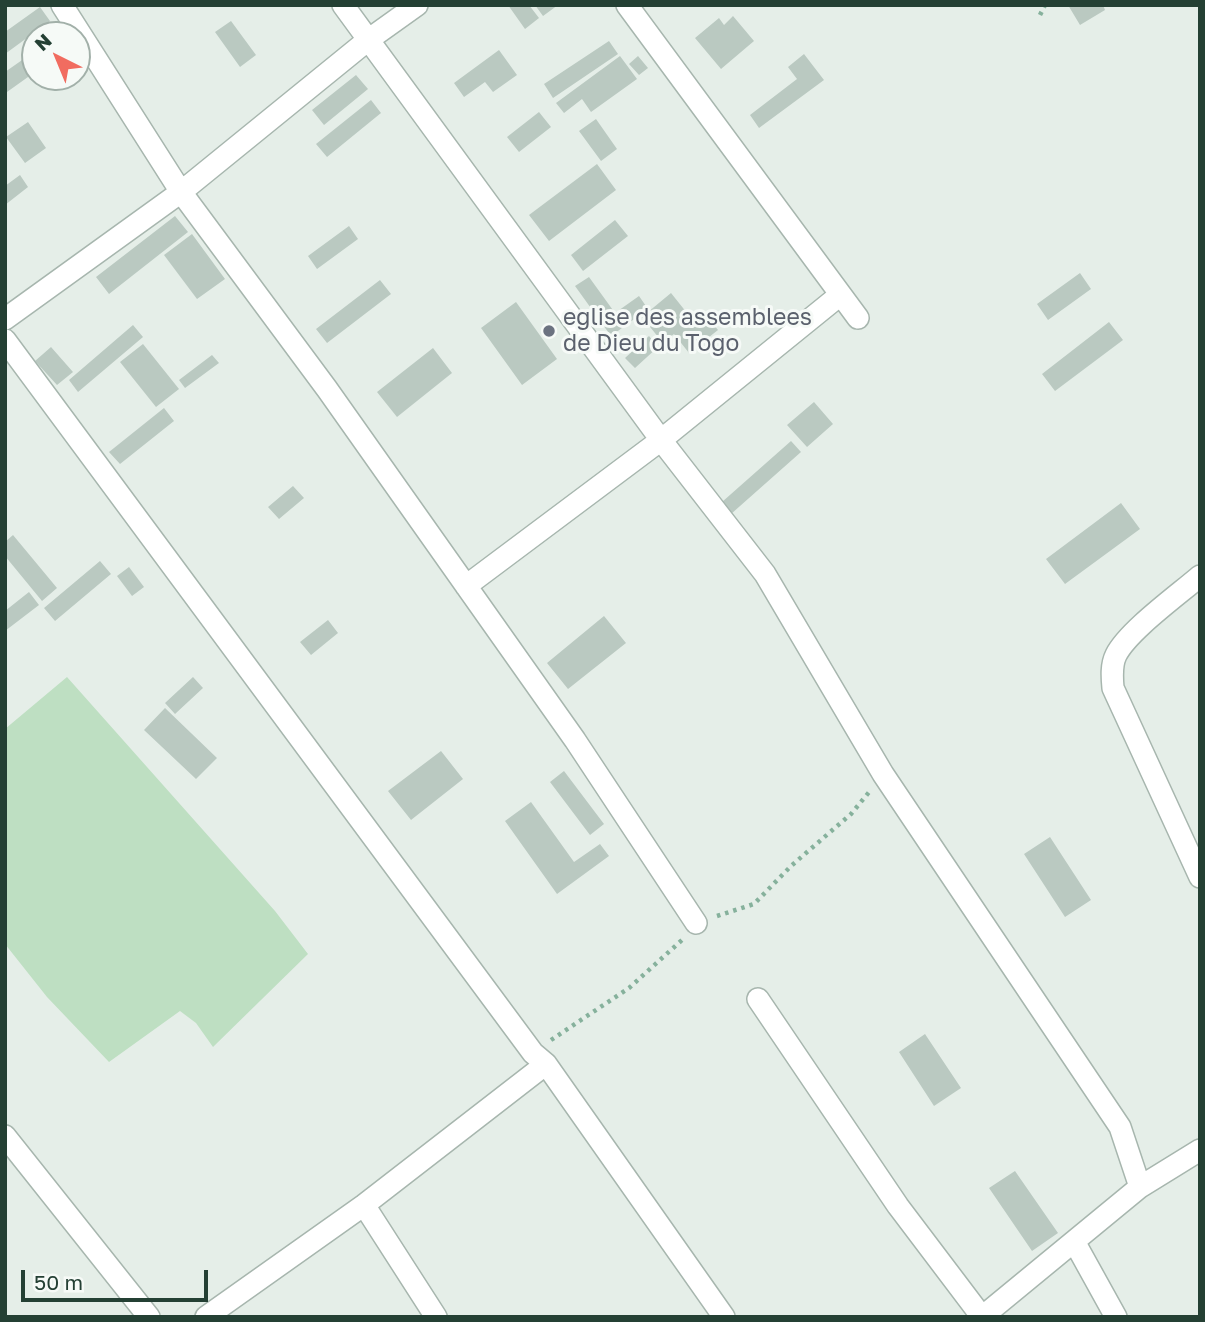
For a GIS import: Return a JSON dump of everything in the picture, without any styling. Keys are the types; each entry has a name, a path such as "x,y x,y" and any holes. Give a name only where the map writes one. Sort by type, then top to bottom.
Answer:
{"street":[{"path":"62,5 181,192 327,389 575,740 696,923"},
{"path":"343,5 661,440 765,574 883,774 1120,1127 1140,1187"},
{"path":"5,319 181,192 368,40 417,5"},
{"path":"627,5 858,318"},
{"path":"466,586 661,440 840,295"},
{"path":"5,340 533,1053 546,1064 724,1317"},
{"path":"1200,576 1125,642 1115,656 1111,673 1112,688 1200,877"},
{"path":"758,999 898,1206 982,1317 1140,1187 1200,1150"},
{"path":"206,1317 364,1205 546,1064"},
{"path":"5,1136 149,1317"},
{"path":"364,1205 436,1317"},
{"path":"1074,1243 1116,1317"}],"path":[{"path":"1040,15 1045,5"}],"green space":[{"path":"67,677 275,911 308,954 213,1047 196,1023 180,1011 109,1062 47,997 5,944 5,729"}],"building":[{"path":"508,5 529,5 539,18 525,29"},
{"path":"535,5 558,5 543,16"},
{"path":"1068,5 1103,5 1105,10 1080,25"},
{"path":"40,7 50,21 21,21 21,42 5,54 5,32"},
{"path":"733,16 754,41 721,69 695,38 719,18 724,25"},
{"path":"231,21 256,55 240,67 215,32"},
{"path":"609,41 618,54 553,98 544,84"},
{"path":"499,50 517,75 493,92 485,82 464,97 454,83"},
{"path":"804,54 824,80 759,128 750,115 797,79 788,67"},
{"path":"620,56 637,79 591,112 582,99 564,113 556,103"},
{"path":"638,56 648,68 639,75 629,64"},
{"path":"21,61 21,82 7,92 5,72"},
{"path":"356,75 368,89 324,125 312,110"},
{"path":"371,100 381,113 327,157 316,144"},
{"path":"539,112 551,127 519,152 507,137"},
{"path":"596,119 617,149 601,161 579,131"},
{"path":"28,122 46,148 25,163 6,137"},
{"path":"597,164 616,190 549,241 529,215"},
{"path":"20,175 28,187 5,205 5,186"},
{"path":"175,216 188,232 109,294 96,277"},
{"path":"615,220 628,236 583,271 571,255"},
{"path":"349,226 358,239 317,269 308,256"},
{"path":"192,234 225,279 197,299 164,255"},
{"path":"1080,273 1091,289 1048,320 1037,304"},
{"path":"589,277 615,313 639,296 648,309 611,336 575,286"},
{"path":"380,280 391,294 327,343 316,329"},
{"path":"671,293 695,323 705,314 718,330 689,353 674,334 663,343 642,317"},
{"path":"516,302 557,359 522,385 481,328"},
{"path":"1109,322 1123,340 1055,391 1042,374"},
{"path":"133,325 143,337 78,392 69,380"},
{"path":"649,336 658,347 635,368 625,358"},
{"path":"143,344 179,389 156,407 120,362"},
{"path":"51,347 73,372 57,385 35,361"},
{"path":"433,348 452,373 397,417 377,392"},
{"path":"212,355 219,363 185,388 179,380"},
{"path":"814,402 833,424 807,447 787,425"},
{"path":"164,408 174,421 120,464 109,452"},
{"path":"791,441 801,452 731,514 722,502"},
{"path":"293,486 304,498 279,519 268,507"},
{"path":"1121,503 1140,529 1065,584 1046,559"},
{"path":"13,535 57,588 42,601 5,556 5,542"},
{"path":"100,561 111,574 55,621 44,608"},
{"path":"129,567 144,587 132,596 117,576"},
{"path":"29,592 39,605 5,631 5,611"},
{"path":"604,616 626,643 568,689 547,663"},
{"path":"328,620 338,633 311,655 300,642"},
{"path":"193,677 203,688 175,714 165,703"},
{"path":"165,708 217,758 196,779 144,730"},
{"path":"441,751 463,779 411,820 388,791"},
{"path":"564,771 604,824 590,835 550,782"},
{"path":"531,802 574,862 600,844 609,856 557,894 505,821"},
{"path":"1050,837 1091,900 1065,917 1024,854"},
{"path":"925,1034 961,1088 934,1106 899,1052"},
{"path":"1015,1171 1058,1233 1032,1251 989,1188"}],"place":[{"name":"eglise des assemblees de Dieu du Togo","path":"549,331"}]}
